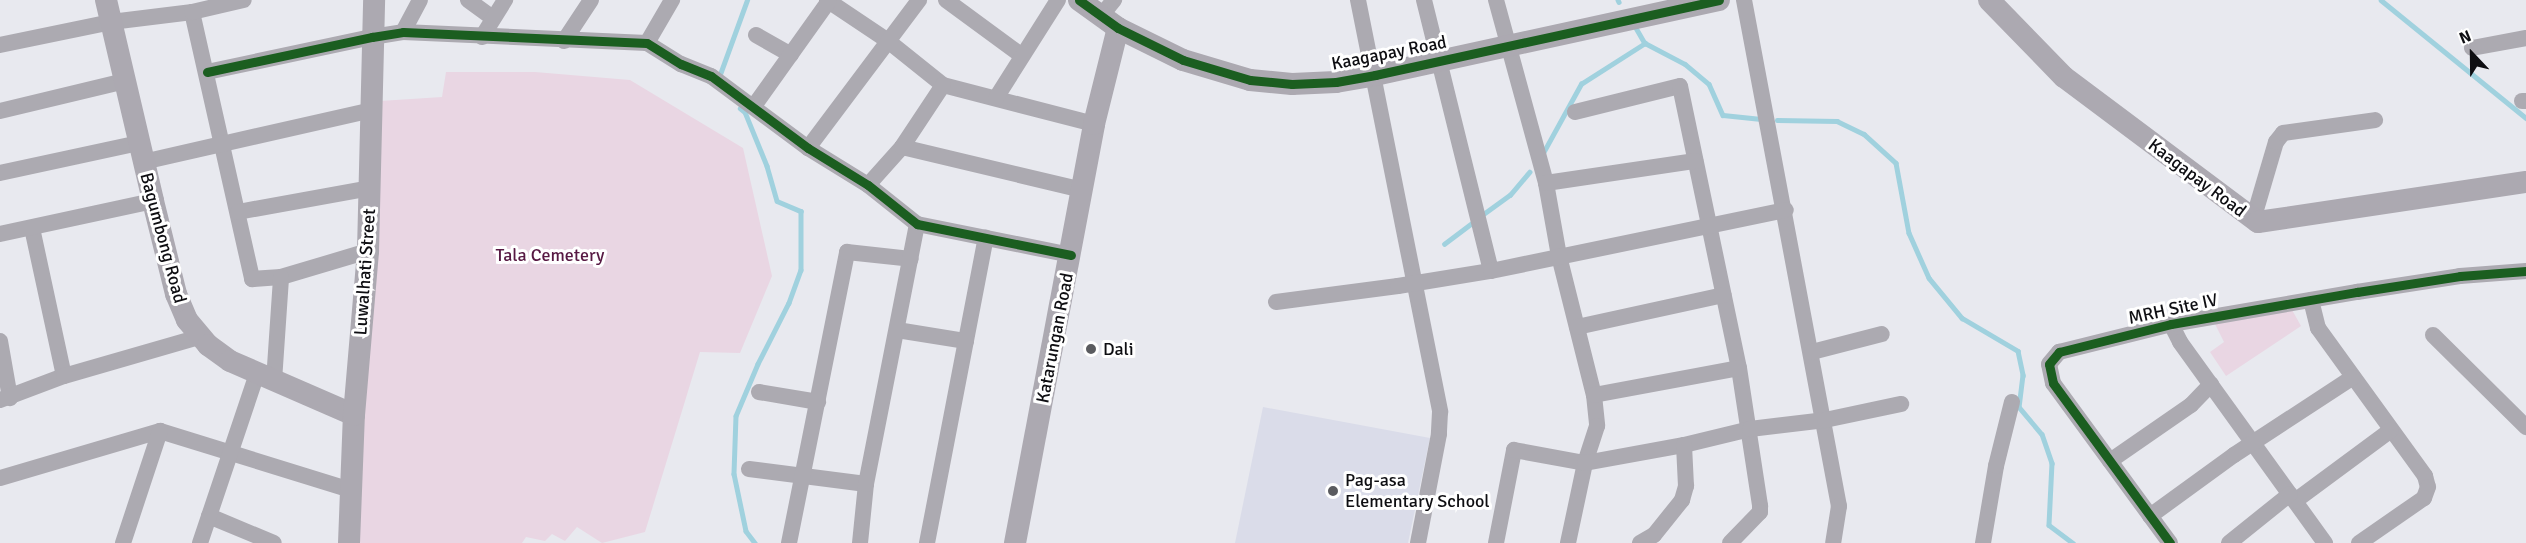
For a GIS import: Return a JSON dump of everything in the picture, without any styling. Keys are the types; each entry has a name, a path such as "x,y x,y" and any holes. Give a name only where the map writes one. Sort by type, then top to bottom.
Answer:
{"street":[{"name":"Bagumbong Road","path":"105,0 181,309 199,337 230,361 354,415"},
{"path":"0,45 111,22 192,12 244,0"},
{"name":"Luwalhati Street","path":"349,543 354,415 368,251 374,0"},
{"path":"403,33 420,0"},
{"path":"468,0 493,18"},
{"path":"482,37 505,0"},
{"path":"564,41 591,0"},
{"path":"647,43 672,0"},
{"path":"808,148 919,0"},
{"path":"946,0 1021,56"},
{"path":"996,98 1058,0"},
{"name":"Kaagapay Road","path":"1079,0 1111,15 1183,60 1250,80 1292,84 1336,82 1375,75 1719,0"},
{"path":"1358,0 1375,75 1440,412 1439,434 1418,543"},
{"path":"1424,0 1491,271"},
{"path":"1496,0 1546,183 1559,256 1594,395 1597,426 1585,463 1568,543"},
{"path":"1744,0 1825,420 1839,506 1833,543"},
{"name":"Kaagapay Road","path":"1989,0 2064,77 2253,220 2263,222 2526,182"},
{"path":"754,106 828,1 888,41 943,85 1094,124"},
{"path":"192,12 252,279 281,277 368,251"},
{"name":"Katarungan Road","path":"1014,543 1071,255 1111,15"},
{"path":"207,72 372,36 403,33 647,43 681,64 711,76 808,148 868,185 917,224 1071,255"},
{"path":"756,35 790,55"},
{"path":"2472,48 2526,38"},
{"path":"0,111 125,81"},
{"path":"868,185 902,147 943,85"},
{"path":"1575,112 1680,86 1739,368 1761,510 1730,543"},
{"path":"0,174 141,152 223,146 372,110"},
{"path":"2253,220 2276,142 2283,133 2375,120"},
{"path":"902,147 1082,189"},
{"path":"1546,183 1695,161"},
{"path":"238,212 370,188"},
{"path":"0,234 153,201"},
{"path":"1276,302 1416,284 1491,271 1786,210"},
{"path":"860,543 866,484 917,224"},
{"path":"32,228 64,375"},
{"path":"927,543 986,238"},
{"path":"789,543 847,252 911,259"},
{"name":"MRH Site IV","path":"2170,543 2053,383 2049,364 2059,352 2171,324 2460,276 2526,271"},
{"path":"200,543 231,453 266,377 281,277"},
{"path":"1577,327 1724,295"},
{"path":"2311,300 2318,328 2425,476 2428,487 2424,498 2360,543"},
{"path":"2171,324 2180,342 2325,543"},
{"path":"897,330 966,341"},
{"path":"1812,352 1882,334"},
{"path":"2433,335 2526,428"},
{"path":"0,341 5,399 64,375 199,337"},
{"path":"1594,395 1739,368"},
{"path":"2150,516 2353,377"},
{"path":"2110,462 2191,405 2211,384"},
{"path":"759,392 818,402"},
{"path":"1983,543 1996,466 2012,402"},
{"path":"1496,543 1514,450 1585,463 1684,445 1749,429 1825,420 1901,405"},
{"path":"2229,543 2391,430"},
{"path":"123,543 160,431"},
{"path":"0,478 160,431 351,490"},
{"path":"1640,543 1654,535 1682,500 1686,486 1684,445"},
{"path":"749,469 866,484"},
{"path":"209,516 274,543"}],"shaded area":[{"name":"Pag-asa Elementary School","path":"1263,407 1430,438 1408,543 1235,543"}],"green space":[{"name":"Tala Cemetery","path":"446,72 535,72 630,80 743,148 772,276 740,353 700,352 645,532 602,543 577,527 565,541 552,534 545,541 526,537 522,543 355,543 380,101 442,97"},
{"path":"2291,308 2301,326 2226,376 2210,352 2224,342 2214,322"}],"waterway":[{"path":"719,77 747,0"},
{"path":"2381,0 2526,118"},
{"path":"1635,26 1645,43 1685,64 1709,84 1723,115 1761,119"},
{"path":"1543,153 1581,84 1645,43"},
{"path":"740,108 745,112 767,166 777,201 801,211 801,270 789,303 758,364 736,416 734,474 746,531 755,543"},
{"path":"1777,120 1837,121 1864,134 1896,163 1909,233 1929,278 1962,318 2018,351 2023,375 2019,407 2042,434 2052,463 2049,525 2073,543"},
{"path":"1482,215 1510,195 1529,172"},
{"path":"1444,244 1475,221"}],"cycle path":[{"path":"1079,0 1118,28 1183,60 1250,80 1292,84 1336,82 1375,75 1719,0"},
{"path":"207,72 403,32 647,43 681,64 711,76 808,148 868,185 917,224 1071,255"},
{"path":"2170,543 2053,383 2049,364 2059,352 2171,324 2460,276 2526,271"}],"place":[{"name":"Dali","path":"1091,349"},
{"name":"Pag-asa Elementary School","path":"1333,491"}]}
